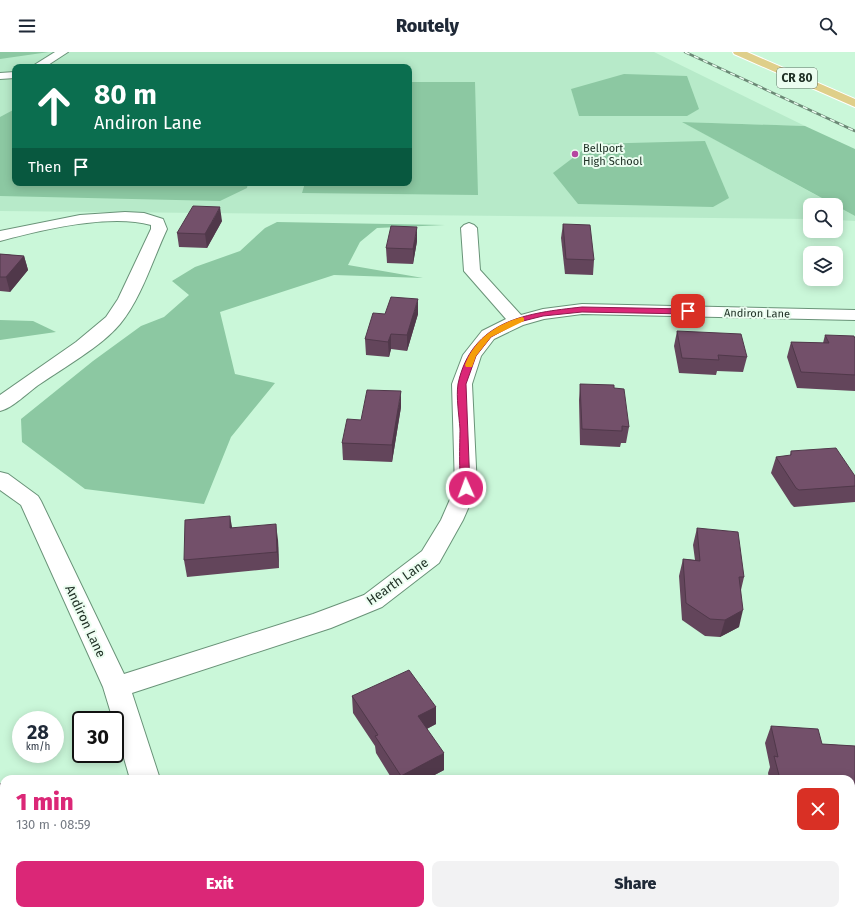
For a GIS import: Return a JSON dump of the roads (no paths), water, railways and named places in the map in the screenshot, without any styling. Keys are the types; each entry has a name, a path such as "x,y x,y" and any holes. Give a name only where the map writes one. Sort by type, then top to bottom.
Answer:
{"main road":[{"name":"CR 80","path":"738,52 855,103"}],"street":[{"path":"42,64 63,52"},
{"path":"0,76 12,75"},
{"path":"0,236 75,221 127,218 151,219 158,222 159,229 128,299 113,321 83,346 16,391 0,404"},
{"path":"469,228 472,271 517,321"},
{"name":"Andiron Lane","path":"517,321 543,314 582,309 855,314"},
{"name":"Hearth Lane","path":"117,687 322,621 373,601 431,557 452,520 466,488 462,384 472,355 488,335 517,321"},
{"name":"Andiron Lane","path":"0,479 30,501 117,687 144,775"}],"railway":[{"path":"685,52 855,131"}],"place":[{"name":"Bellport High School","path":"575,154"}]}
